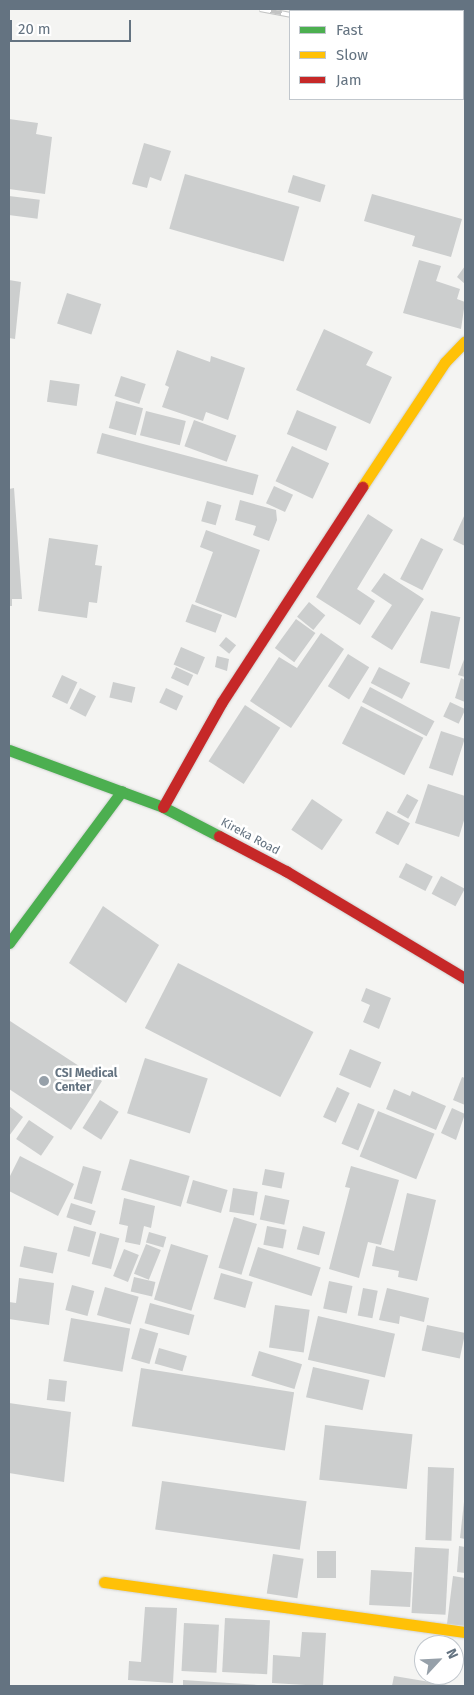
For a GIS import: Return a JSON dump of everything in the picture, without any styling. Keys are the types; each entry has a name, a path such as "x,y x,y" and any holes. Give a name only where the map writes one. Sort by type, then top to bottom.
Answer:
{"street":[{"path":"163,807 222,702 282,608 446,362 465,341"},
{"name":"Kireka Road","path":"9,750 163,807 286,872 465,978"},
{"path":"9,943 122,791"},
{"path":"104,1582 465,1632"}],"building":[{"path":"9,119 38,123 36,134 52,137 45,194 9,189"},
{"path":"144,143 171,151 161,181 150,177 147,188 132,184"},
{"path":"185,174 299,207 284,262 169,229"},
{"path":"293,175 326,185 320,202 288,192"},
{"path":"372,194 462,219 451,257 412,246 415,236 364,221"},
{"path":"9,196 40,200 37,219 9,215"},
{"path":"419,260 441,266 436,281 460,289 457,299 465,302 461,329 403,313"},
{"path":"465,266 465,284 457,277"},
{"path":"9,280 21,282 15,339 9,338"},
{"path":"67,293 101,304 91,335 57,323"},
{"path":"324,329 373,352 366,365 392,377 370,424 296,390"},
{"path":"177,350 210,362 211,356 245,368 228,420 206,412 203,421 162,407 169,387 165,385"},
{"path":"121,376 146,384 139,404 115,396"},
{"path":"50,380 80,384 77,406 47,402"},
{"path":"116,401 143,408 136,435 109,428"},
{"path":"297,410 337,427 326,451 287,434"},
{"path":"146,411 186,421 180,445 140,435"},
{"path":"194,420 236,435 227,462 184,446"},
{"path":"102,433 258,475 253,495 97,453"},
{"path":"292,446 329,463 313,499 276,481"},
{"path":"274,486 293,495 285,512 266,503"},
{"path":"14,488 22,599 12,599 12,606 9,606 9,489"},
{"path":"240,500 276,510 277,520 269,541 253,535 256,526 235,520"},
{"path":"207,501 221,505 216,525 201,521"},
{"path":"368,514 393,530 357,589 375,601 360,625 316,597"},
{"path":"465,514 465,546 453,540"},
{"path":"206,530 260,550 236,618 195,602 213,552 200,547"},
{"path":"49,538 98,545 95,565 102,566 97,603 89,602 87,618 38,611"},
{"path":"421,538 443,549 422,590 400,579"},
{"path":"384,573 424,599 392,650 371,637 392,605 371,591"},
{"path":"309,602 325,615 313,630 297,617"},
{"path":"192,604 222,615 216,633 186,622"},
{"path":"431,611 460,617 449,669 420,663"},
{"path":"296,619 315,633 294,662 275,648"},
{"path":"321,633 344,649 291,728 250,701 279,657 297,668"},
{"path":"226,637 236,645 229,654 219,646"},
{"path":"181,647 205,657 198,675 174,664"},
{"path":"348,654 369,667 349,699 328,686"},
{"path":"217,656 229,659 227,671 215,667"},
{"path":"465,657 465,677 458,675"},
{"path":"176,667 193,675 188,686 171,678"},
{"path":"379,667 410,683 402,699 371,683"},
{"path":"62,675 77,682 67,704 52,697"},
{"path":"461,678 465,680 465,702 455,698"},
{"path":"113,682 135,687 132,703 109,698"},
{"path":"370,687 434,721 426,736 362,702"},
{"path":"80,688 96,696 86,717 70,708"},
{"path":"166,688 183,696 176,711 159,703"},
{"path":"450,702 465,709 459,724 443,717"},
{"path":"245,705 280,728 244,784 209,761"},
{"path":"361,706 423,738 404,775 342,743"},
{"path":"441,731 465,739 453,776 429,768"},
{"path":"428,784 465,796 465,817 459,837 415,823"},
{"path":"407,794 418,800 408,819 397,812"},
{"path":"312,799 343,820 322,850 291,830"},
{"path":"387,811 410,823 398,845 375,833"},
{"path":"406,863 433,877 425,891 399,877"},
{"path":"441,876 465,889 455,906 432,894"},
{"path":"103,906 159,945 126,1003 69,963"},
{"path":"178,963 313,1032 280,1097 145,1028"},
{"path":"366,988 391,998 379,1029 363,1022 370,1005 361,1001"},
{"path":"10,1021 102,1081 71,1130 9,1089"},
{"path":"350,1049 381,1062 370,1088 339,1075"},
{"path":"145,1058 208,1078 190,1134 127,1113"},
{"path":"462,1077 465,1078 465,1105 453,1100"},
{"path":"337,1087 350,1093 336,1123 323,1117"},
{"path":"394,1089 410,1096 412,1091 446,1106 436,1130 386,1109"},
{"path":"100,1100 119,1112 101,1140 83,1128"},
{"path":"358,1103 375,1110 358,1151 342,1144"},
{"path":"9,1106 23,1117 9,1136"},
{"path":"452,1108 465,1114 456,1140 441,1133"},
{"path":"378,1111 435,1134 416,1179 360,1156"},
{"path":"29,1120 54,1137 41,1156 16,1139"},
{"path":"20,1156 74,1184 58,1216 9,1191 9,1178"},
{"path":"130,1159 190,1176 181,1207 121,1190"},
{"path":"83,1166 101,1171 92,1204 74,1199"},
{"path":"351,1166 399,1180 381,1245 368,1242 359,1278 329,1269 350,1188 345,1187"},
{"path":"265,1169 285,1173 282,1189 262,1185"},
{"path":"193,1180 228,1190 221,1213 186,1203"},
{"path":"233,1188 258,1192 254,1216 229,1212"},
{"path":"407,1193 436,1200 417,1281 398,1277 399,1271 372,1266 376,1246 394,1251"},
{"path":"265,1195 289,1200 284,1225 260,1219"},
{"path":"124,1198 155,1206 151,1228 144,1226 140,1245 125,1242 128,1226 119,1224"},
{"path":"71,1203 96,1211 91,1225 66,1217"},
{"path":"234,1217 257,1224 241,1275 219,1268"},
{"path":"74,1226 96,1232 89,1257 67,1251"},
{"path":"267,1226 287,1230 283,1248 263,1245"},
{"path":"303,1226 325,1232 319,1255 297,1249"},
{"path":"149,1232 166,1237 163,1248 146,1243"},
{"path":"100,1233 119,1238 111,1269 92,1264"},
{"path":"146,1244 161,1250 149,1280 134,1274"},
{"path":"171,1244 208,1255 191,1311 154,1299"},
{"path":"24,1246 57,1253 53,1274 20,1267"},
{"path":"258,1247 321,1267 311,1296 249,1276"},
{"path":"124,1249 139,1255 128,1282 113,1276"},
{"path":"221,1273 253,1282 245,1308 214,1299"},
{"path":"134,1277 155,1282 152,1297 131,1292"},
{"path":"19,1278 54,1283 49,1325 9,1319 9,1302 16,1303"},
{"path":"329,1281 352,1286 347,1313 323,1308"},
{"path":"72,1285 94,1291 87,1316 65,1310"},
{"path":"105,1287 139,1297 131,1325 97,1315"},
{"path":"363,1288 378,1291 372,1318 358,1315"},
{"path":"387,1288 429,1298 424,1322 400,1316 399,1324 379,1320"},
{"path":"150,1303 194,1315 189,1335 145,1323"},
{"path":"275,1305 310,1310 304,1352 269,1348"},
{"path":"318,1316 395,1334 385,1378 308,1360"},
{"path":"71,1318 130,1328 122,1372 63,1361"},
{"path":"427,1325 465,1333 460,1359 422,1350"},
{"path":"140,1328 158,1333 149,1364 131,1359"},
{"path":"159,1348 187,1356 182,1371 155,1363"},
{"path":"259,1351 302,1364 294,1389 251,1376"},
{"path":"313,1367 370,1380 363,1410 306,1397"},
{"path":"141,1368 294,1392 285,1451 132,1426"},
{"path":"49,1379 67,1381 65,1402 47,1400"},
{"path":"9,1403 71,1412 64,1482 9,1473"},
{"path":"325,1425 413,1434 407,1489 319,1480"},
{"path":"428,1467 454,1468 451,1541 425,1540"},
{"path":"162,1481 307,1501 300,1550 155,1530"},
{"path":"465,1502 465,1539 460,1538"},
{"path":"459,1546 465,1547 465,1573 457,1572"},
{"path":"415,1547 449,1549 445,1615 412,1613"},
{"path":"317,1551 336,1551 336,1578 317,1578"},
{"path":"273,1554 304,1559 297,1598 267,1594"},
{"path":"371,1570 412,1572 410,1607 369,1605"},
{"path":"453,1576 465,1578 465,1626 447,1624"},
{"path":"145,1607 177,1608 173,1683 128,1680 129,1661 141,1662"},
{"path":"225,1618 270,1620 267,1674 222,1672"},
{"path":"184,1623 219,1625 216,1673 181,1671"},
{"path":"302,1632 326,1633 323,1686 272,1683 273,1655 300,1657"},
{"path":"394,1676 414,1679 414,1685 448,1685 448,1686 392,1686"},
{"path":"183,1680 258,1685 258,1686 183,1686"}],"railway":[{"path":"260,9 289,15"}],"traffic: fast":[{"path":"9,750 163,807 219,836"},
{"path":"9,943 122,791"}],"traffic: slow":[{"path":"362,487 445,362 465,341"},
{"path":"104,1582 465,1632"}],"traffic: jam":[{"path":"163,807 222,702 362,487"},
{"path":"219,836 286,871 465,978"}],"place":[{"name":"CSI Medical Center","path":"44,1081"}]}
